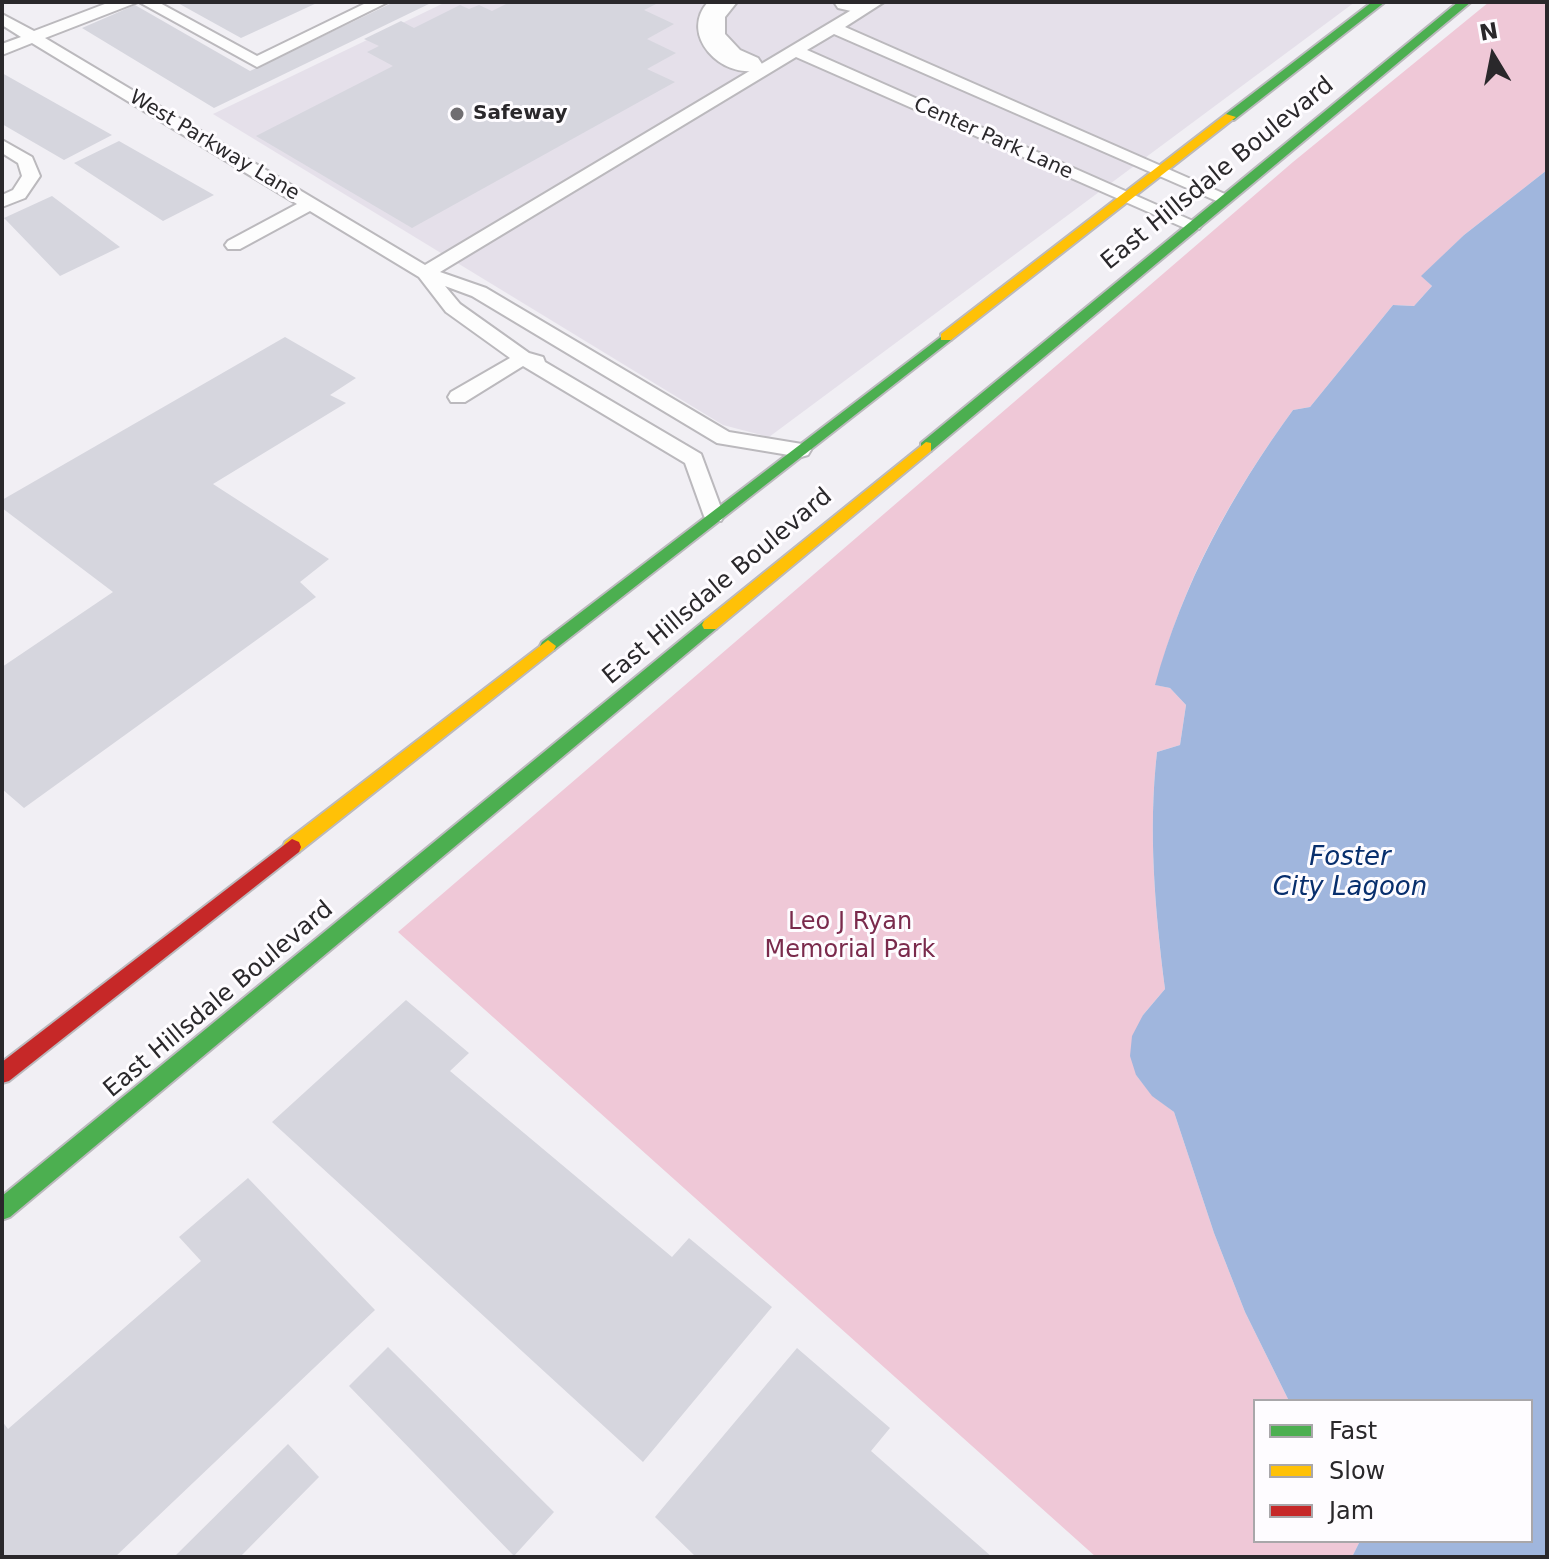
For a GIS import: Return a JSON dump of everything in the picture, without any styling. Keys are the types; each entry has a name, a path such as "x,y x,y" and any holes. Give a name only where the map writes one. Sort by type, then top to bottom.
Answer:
{"main road":[{"name":"East Hillsdale Boulevard","path":"2,1074 714,516 1379,2"},
{"name":"East Hillsdale Boulevard","path":"2,1210 1465,2"}],"street":[{"path":"723,2 711,16 711,35 730,56 748,64"}],"lane":[{"path":"2,50 104,8 130,2"},
{"path":"147,2 257,62 380,2"},
{"path":"425,273 833,28 858,2"},
{"name":"West Parkway Lane","path":"2,19 425,273 479,292 724,438 801,450"},
{"name":"Center Park Lane","path":"833,28 1225,198"},
{"name":"Center Park Lane","path":"795,51 1070,174 1193,225"},
{"path":"2,145 26,161 31,176 19,194 2,202"},
{"path":"234,245 310,204"},
{"name":"West Parkway Lane","path":"425,273 453,308 523,358 694,459 714,516"},
{"path":"458,397 523,358 654,397"}],"shaded area":[{"path":"446,2 1355,2 769,437 723,425 213,114"}],"green space":[{"name":"Leo J Ryan Memorial Park","path":"1489,2 1547,2 1547,170 1464,235 1422,276 1432,286 1414,306 1393,305 1310,407 1293,410 1249,474 1211,541 1180,611 1156,685 1170,688 1186,705 1180,745 1157,752 1153,812 1154,871 1165,989 1143,1015 1136,1075 1152,1095 1174,1112 1214,1233 1245,1312 1288,1399 1253,1399 1253,1543 1359,1543 1352,1557 1096,1557 398,932 1293,162"}],"water":[{"name":"Foster City Lagoon","path":"1547,170 1547,1557 1352,1557 1359,1543 1533,1543 1533,1399 1288,1399 1245,1312 1214,1233 1174,1112 1152,1096 1136,1075 1130,1056 1132,1036 1143,1015 1165,989 1154,870 1154,782 1157,752 1180,745 1186,705 1170,688 1155,685 1180,611 1211,541 1270,442 1293,410 1310,407 1393,305 1414,306 1432,286 1421,276 1464,235"}],"building":[{"path":"176,2 319,2 241,38"},
{"path":"394,2 433,2 214,108 82,28 135,5 250,71"},
{"name":"Safeway","path":"510,2 660,2 644,10 674,24 647,39 676,53 647,69 675,82 412,228 256,136 393,66 367,52 379,46 364,39 401,21 414,28 460,5 469,9 479,5 492,11"},
{"path":"2,73 112,135 64,160 2,124"},
{"path":"119,141 214,195 163,221 74,163"},
{"path":"52,196 120,247 60,276 4,218"},
{"path":"285,337 356,378 330,395 346,403 213,484 329,559 300,582 316,597 24,808 2,789 2,667 113,592 2,508 2,500"},
{"path":"406,1000 469,1053 450,1071 672,1257 689,1238 772,1307 643,1462 272,1122"},
{"path":"248,1178 375,1310 115,1557 2,1557 2,1421 8,1429 201,1261 179,1237"},
{"path":"388,1347 554,1512 514,1556 349,1386"},
{"path":"797,1348 890,1428 871,1451 992,1557 696,1557 655,1517"},
{"path":"288,1444 319,1477 240,1557 174,1557"}],"traffic: fast":[{"path":"1230,117 1379,2"},
{"path":"926,447 1465,2"},
{"path":"548,646 946,337"},
{"path":"2,1210 710,625"}],"traffic: slow":[{"path":"946,337 1230,117"},
{"path":"710,625 926,447"},
{"path":"292,847 548,646"}],"traffic: jam":[{"path":"2,1074 292,847"}],"place":[{"name":"Safeway","path":"457,114"}]}
